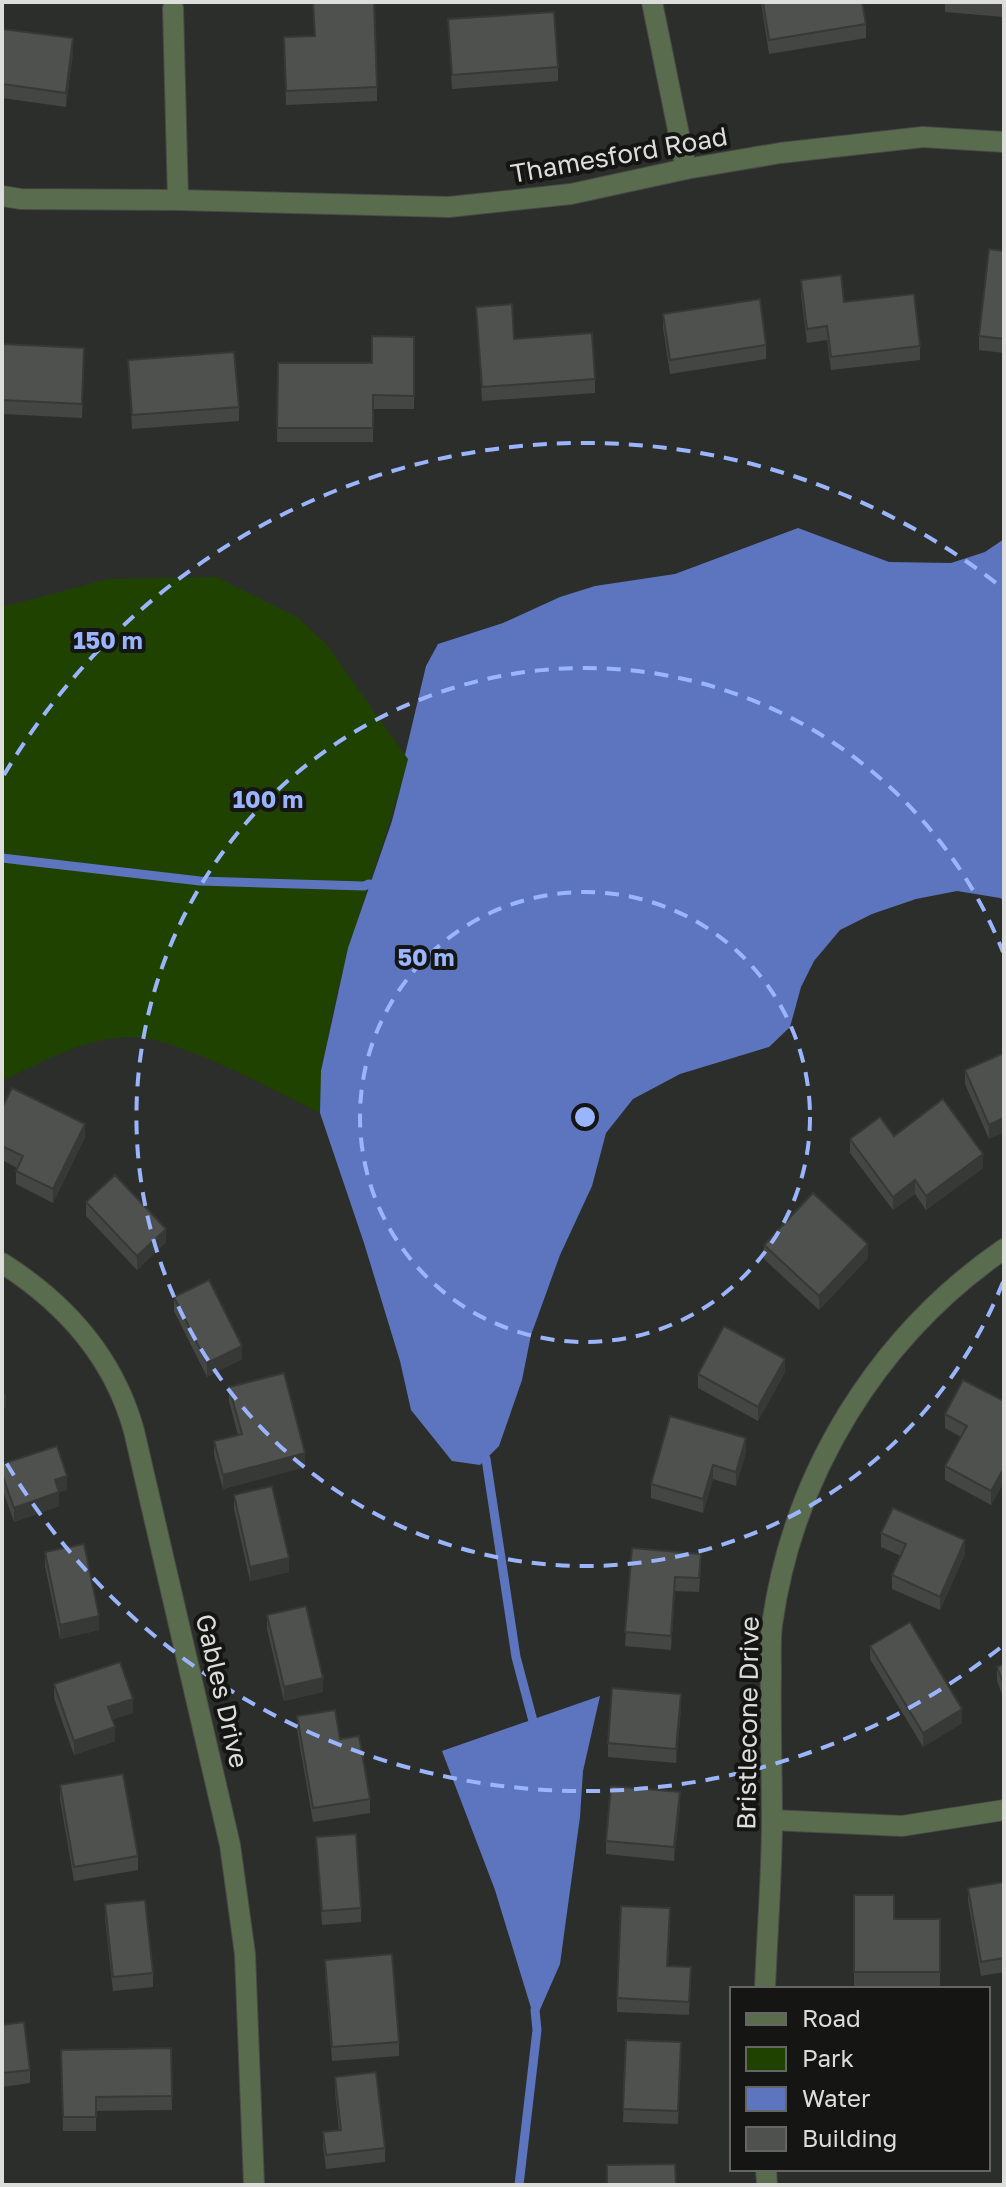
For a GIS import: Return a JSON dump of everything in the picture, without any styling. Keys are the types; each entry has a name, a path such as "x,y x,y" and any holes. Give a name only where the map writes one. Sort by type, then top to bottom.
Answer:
{"street":[{"path":"652,2 686,169"},
{"path":"173,8 178,200"},
{"name":"Thamesford Road","path":"2,196 21,199 449,207 571,194 780,153 923,137 1004,142"},
{"name":"Bristlecone Drive","path":"765,1987 772,1820 772,1627 788,1550 806,1494 847,1413 871,1377 938,1302 972,1271 1004,1249"},
{"name":"Gables Drive","path":"2,1263 48,1296 94,1346 125,1399 134,1431 230,1845 245,1954 254,2185"},
{"path":"772,1820 902,1826 1004,1810"}],"green space":[{"path":"216,577 297,617 326,644 408,759 341,978 323,1067 320,1113 197,1054 147,1039 128,1037 95,1042 63,1053 2,1081 2,607 108,579"}],"water":[{"path":"798,528 889,562 951,563 985,552 1004,539 1004,900 957,891 916,899 872,914 840,930 814,961 801,987 790,1027 769,1047 680,1074 633,1099 606,1133 592,1186 560,1255 531,1335 522,1380 499,1446 480,1465 452,1461 411,1410 400,1361 364,1243 320,1113 321,1071 348,948 392,821 426,666 438,644 503,623 560,597 595,586 675,574"},
{"path":"600,1696 583,1771 580,1817 560,1964 535,2021 495,1890 442,1751"}],"building":[{"path":"313,2 374,2 377,87 286,91 284,37 315,36"},
{"path":"763,2 862,2 866,24 769,40"},
{"path":"554,12 558,67 452,75 448,19"},
{"path":"2,29 73,38 66,93 2,84"},
{"path":"989,249 1004,251 1004,339 979,336"},
{"path":"841,275 844,302 914,294 920,346 831,357 827,326 807,329 801,280"},
{"path":"760,299 766,345 670,360 663,314"},
{"path":"512,304 514,339 592,333 595,379 482,387 476,307"},
{"path":"372,336 414,337 414,396 373,395 373,428 277,428 278,363 372,363"},
{"path":"2,344 84,348 82,404 2,400"},
{"path":"234,352 239,407 132,415 128,360"},
{"path":"1004,1053 1004,1118 989,1125 965,1070"},
{"path":"12,1088 85,1124 53,1189 16,1171 23,1156 2,1146 2,1108"},
{"path":"943,1099 983,1154 926,1196 915,1180 893,1197 850,1139 880,1117 894,1136"},
{"path":"115,1175 166,1229 137,1256 86,1202"},
{"path":"813,1193 868,1244 819,1296 764,1245"},
{"path":"209,1280 242,1346 207,1363 174,1297"},
{"path":"724,1326 785,1359 758,1407 698,1374"},
{"path":"284,1373 305,1453 223,1475 214,1441 242,1434 229,1387"},
{"path":"963,1380 1004,1401 1004,1468 991,1491 945,1466 967,1426 945,1414"},
{"path":"670,1416 746,1438 736,1472 713,1465 703,1499 651,1484"},
{"path":"57,1446 67,1476 55,1480 59,1492 14,1508 2,1474 2,1464"},
{"path":"272,1486 289,1558 250,1567 234,1495"},
{"path":"893,1508 965,1540 940,1597 892,1575 906,1544 881,1533"},
{"path":"84,1544 99,1616 60,1625 45,1552"},
{"path":"632,1548 701,1554 699,1578 675,1577 671,1636 625,1632"},
{"path":"306,1606 323,1678 284,1687 267,1615"},
{"path":"910,1622 962,1709 923,1733 870,1646"},
{"path":"120,1662 133,1699 108,1707 115,1727 74,1741 54,1684"},
{"path":"1004,1664 1004,1685 997,1667"},
{"path":"612,1688 681,1694 676,1749 608,1743"},
{"path":"335,1710 340,1739 359,1736 370,1799 313,1808 297,1716"},
{"path":"123,1774 138,1856 74,1867 60,1785"},
{"path":"611,1786 680,1792 674,1847 606,1841"},
{"path":"356,1834 361,1908 322,1911 316,1837"},
{"path":"1004,1882 1004,1958 981,1962 968,1888"},
{"path":"854,1895 894,1895 894,1919 940,1919 940,1972 854,1972"},
{"path":"145,1900 153,1973 113,1977 105,1904"},
{"path":"621,1906 670,1908 667,1966 691,1967 689,2002 617,1998"},
{"path":"392,1954 399,2042 332,2047 325,1960"},
{"path":"24,2022 30,2070 2,2073 2,2025"},
{"path":"626,2040 681,2042 678,2111 623,2109"},
{"path":"171,2048 172,2096 96,2097 96,2117 63,2117 61,2050"},
{"path":"376,2072 385,2148 326,2155 323,2132 341,2130 335,2077"},
{"path":"675,2164 676,2185 607,2185 607,2165"}],"waterway":[{"path":"2,858 200,881 378,886"},
{"path":"480,1448 486,1459 516,1657 533,1731"},
{"path":"519,2185 537,2030 535,2010"}]}
